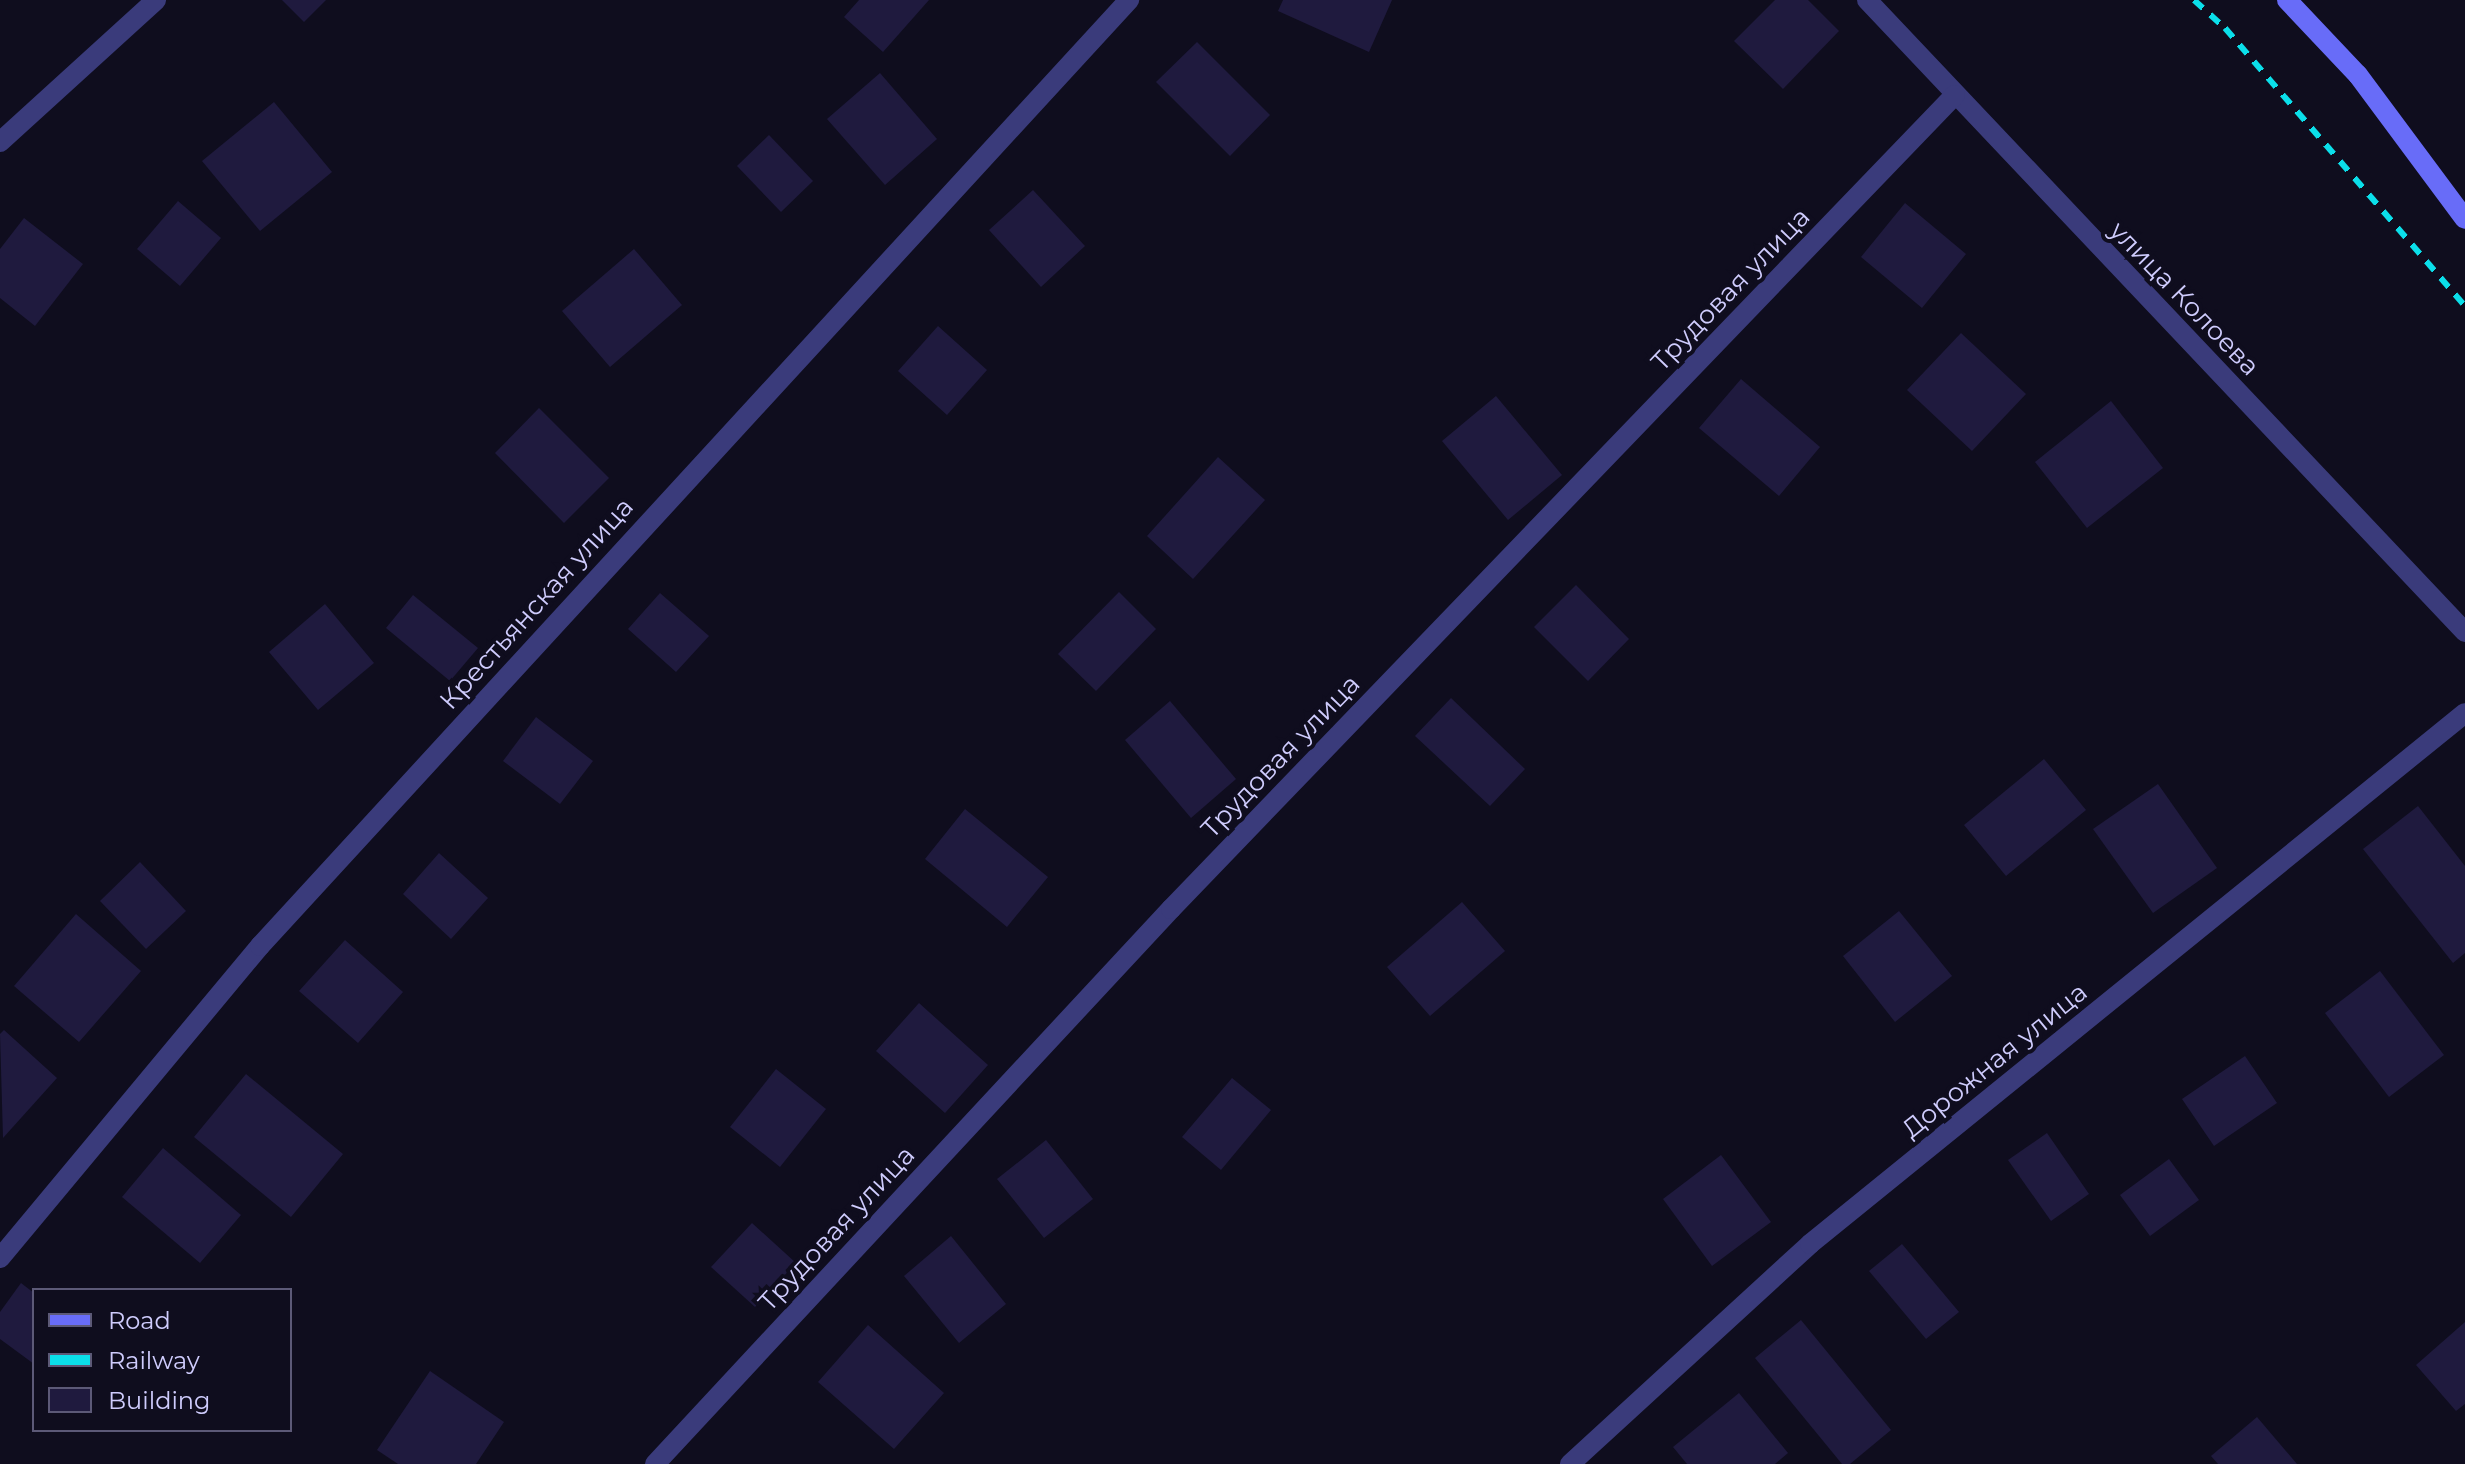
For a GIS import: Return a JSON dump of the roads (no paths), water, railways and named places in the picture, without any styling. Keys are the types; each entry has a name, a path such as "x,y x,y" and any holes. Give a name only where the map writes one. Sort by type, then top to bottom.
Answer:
{"street":[{"path":"0,142 156,0"},
{"name":"Крестьянская улица","path":"0,1258 260,946 1129,0"},
{"name":"улица Колоева","path":"1867,0 2465,632"},
{"path":"2287,0 2358,75 2465,219"},
{"name":"Трудовая улица","path":"655,1464 1171,909 1955,95"},
{"name":"Дорожная улица","path":"1570,1464 1810,1244 2465,713"}],"railway":[{"path":"2194,0 2225,28 2465,306"}]}
